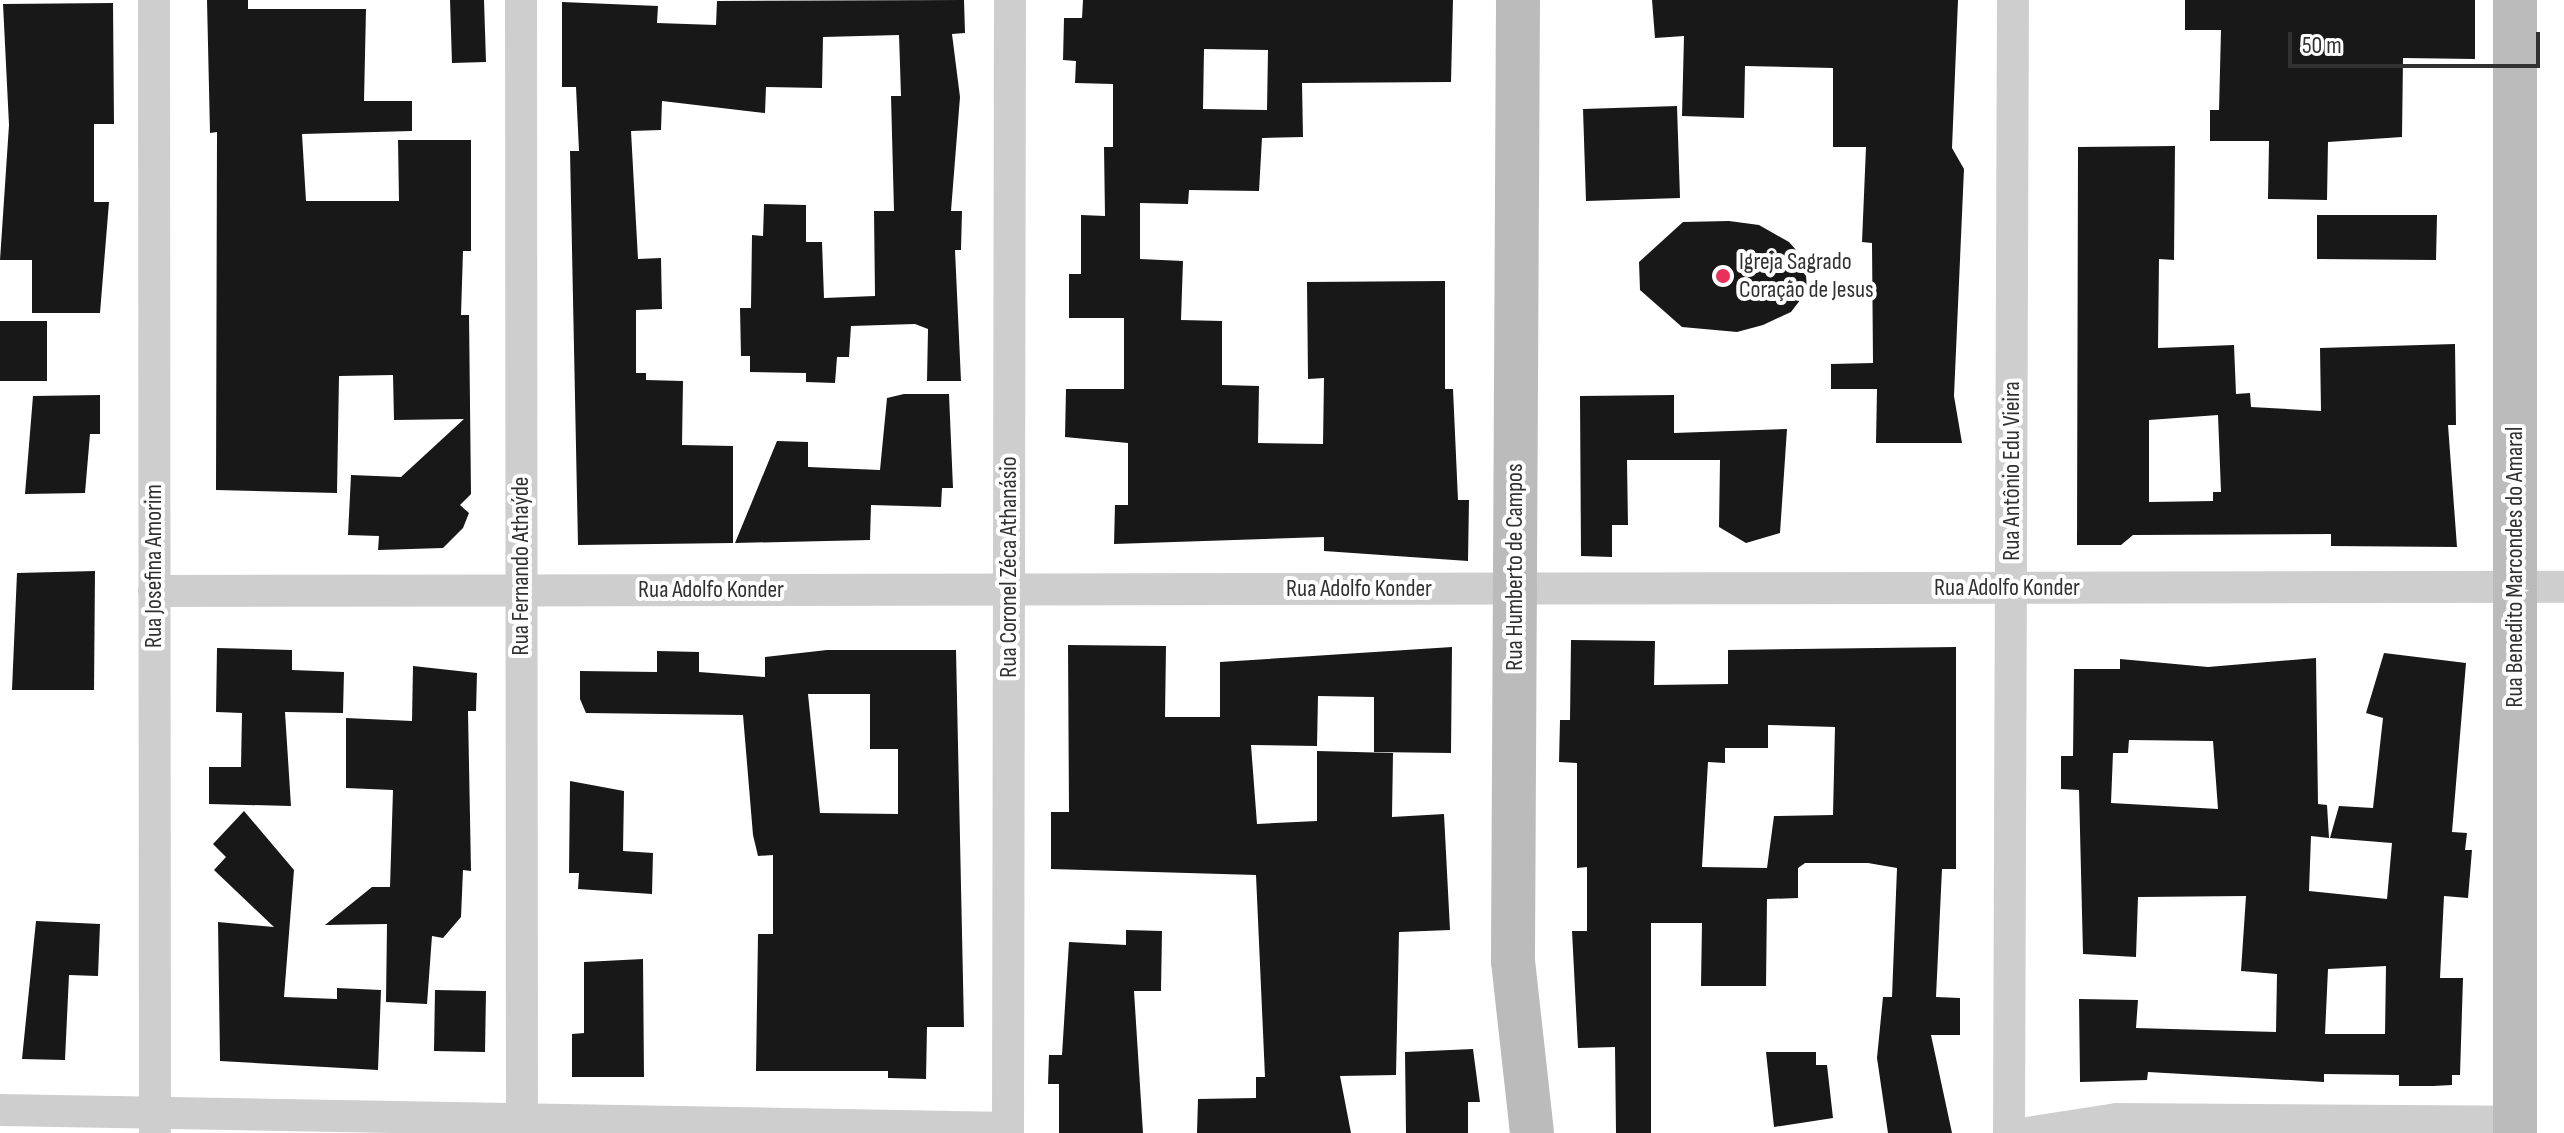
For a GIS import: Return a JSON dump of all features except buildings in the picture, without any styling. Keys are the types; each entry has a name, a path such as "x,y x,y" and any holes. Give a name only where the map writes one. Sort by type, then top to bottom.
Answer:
{"main road":[{"name":"Rua Humberto de Campos","path":"1518,0 1513,975 1532,1133"},
{"name":"Rua Benedito Marcondes do Amaral","path":"2515,0 2515,1127"}],"street":[{"name":"Rua Josefina Amorim","path":"154,0 155,1123"},
{"name":"Rua Fernando Athaýde","path":"521,0 522,1126"},
{"name":"Rua Coronel Zéca Athanásio","path":"1008,1130 1010,0"},
{"name":"Rua Antônio Edu Vieira","path":"2009,1133 2013,0"},
{"name":"Rua Adolfo Konder","path":"154,591 2564,587"},
{"path":"0,1110 155,1123 1008,1130"},
{"path":"2027,1133 2117,1119 2515,1127"}],"place":[{"name":"Igreja Sagrado Coração de Jesus","path":"1723,276"}]}
